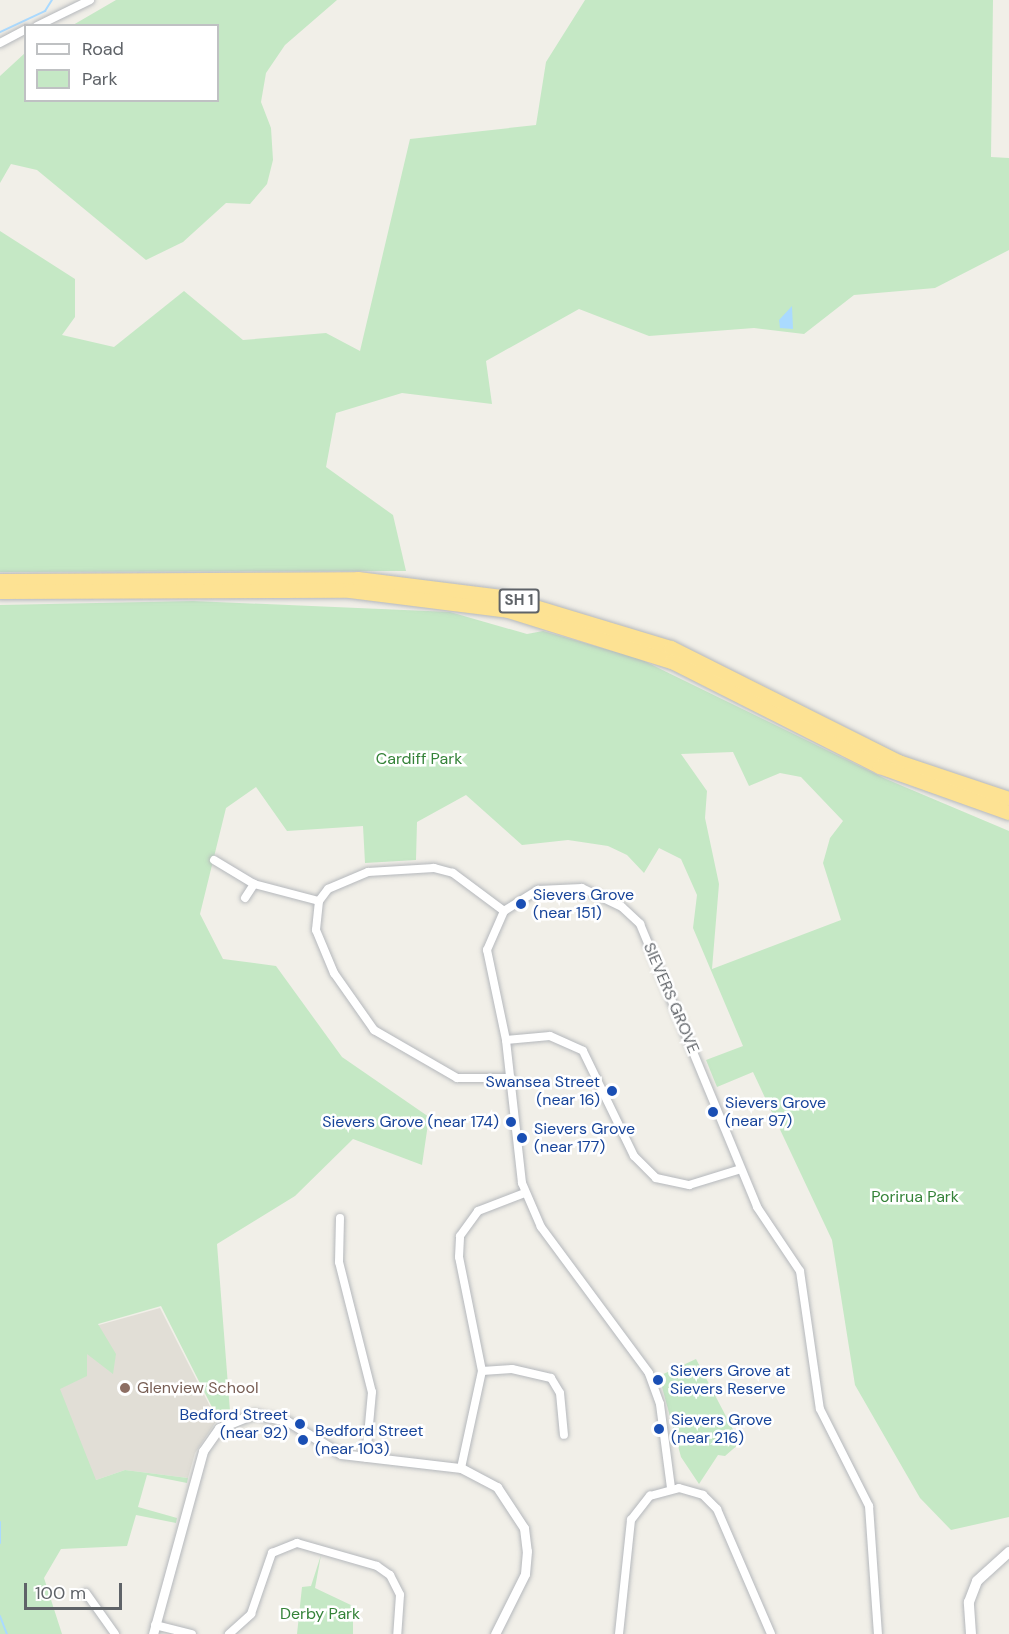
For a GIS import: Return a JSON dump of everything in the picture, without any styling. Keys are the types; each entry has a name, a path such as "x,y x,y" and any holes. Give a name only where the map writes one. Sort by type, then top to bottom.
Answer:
{"highway":[{"name":"SH 1","path":"0,581 358,579 510,599 671,648 899,762 1009,799"},
{"name":"SH 1","path":"0,592 350,591 508,611 672,662 880,767 1009,813"}],"main road":[{"path":"971,1634 969,1602 977,1581 1009,1552"}],"street":[{"path":"41,24 90,0"},
{"path":"0,44 24,30"},
{"path":"214,860 254,884 319,901"},
{"path":"504,911 453,873 434,868 349,876 319,901 318,945 374,1030 457,1078 511,1078"},
{"path":"245,897 254,884"},
{"name":"SIEVERS GROVE","path":"671,1488 660,1404 649,1374 541,1227 525,1193 506,1040 487,963 490,939 504,911 526,894 562,886 592,892 635,918 762,1216 800,1271 820,1409 866,1495 878,1634"},
{"path":"506,1040 550,1036 583,1051 634,1156 656,1178 689,1185 741,1169"},
{"path":"461,1468 482,1371 459,1257 460,1236 478,1211 525,1193"},
{"path":"340,1218 339,1262 372,1392 366,1458"},
{"path":"482,1371 512,1369 552,1378 560,1393 564,1435"},
{"path":"192,1634 154,1629 203,1451 219,1428 244,1416 265,1414 332,1450 366,1458 461,1468 497,1487 524,1528 525,1574 495,1634"},
{"path":"619,1634 631,1520 646,1499 671,1488 697,1492 717,1509 771,1634"},
{"path":"229,1634 251,1614 272,1553 297,1543 377,1566 390,1575 400,1595 397,1634"},
{"path":"86,1593 115,1634"}],"shaded area":[{"name":"Glenview School","path":"160,1308 217,1420 195,1453 188,1478 125,1470 96,1480 35,1457 57,1356 99,1325"}],"green space":[{"path":"116,0 337,0 285,45 266,73 261,102 271,128 273,160 267,184 250,204 226,203 183,242 146,260 37,170 11,164 0,183 0,76 24,54 24,102 219,102 219,24 75,24"},
{"path":"585,0 993,0 991,157 1009,158 1009,250 935,288 854,295 804,334 754,328 649,336 579,309 486,361 492,404 402,393 336,413 326,467 393,515 406,571 0,572 0,231 75,279 75,317 62,335 114,347 184,291 243,340 326,333 360,351 410,139 536,125 546,62"},
{"path":"193,601 450,612 527,634 543,631 640,659 886,779 1009,831 1009,1517 951,1530 920,1498 855,1385 832,1240 753,1072 717,1087 706,1060 743,1046 693,928 697,895 681,859 659,848 644,873 627,855 608,846 568,840 522,845 466,795 417,822 416,860 365,863 363,826 287,831 256,787 226,808 200,914 223,959 276,966 342,1057 429,1117 422,1165 353,1139 295,1196 217,1244 230,1411 218,1419 161,1306 98,1324 116,1354 113,1374 87,1354 87,1376 60,1389 96,1480 125,1470 188,1478 187,1483 147,1475 138,1507 177,1518 176,1523 136,1515 127,1546 61,1549 44,1578 62,1634 0,1634 0,605","holes":["733,752 749,786 780,773 801,777 843,821 830,838 823,863 841,920 712,969 719,884 705,818 707,791 681,754"]},
{"path":"696,1359 740,1443 725,1456 718,1455 699,1484 681,1457 659,1376"},
{"name":"Derby Park","path":"321,1555 315,1588 353,1606 353,1634 297,1634 302,1587 311,1586"}],"water":[{"path":"792,306 793,329 780,328 779,320"}],"waterway":[{"path":"0,32 45,11 52,0"},
{"path":"0,1522 0,1543"},
{"path":"0,1616 7,1634"}],"place":[{"name":"Sievers Grove (near 151)","path":"521,904"},
{"name":"Swansea Street (near 16)","path":"612,1091"},
{"name":"Sievers Grove (near 97)","path":"713,1112"},
{"name":"Sievers Grove (near 174)","path":"511,1122"},
{"name":"Sievers Grove (near 177)","path":"522,1138"},
{"name":"Sievers Grove at Sievers Reserve","path":"658,1380"},
{"name":"Glenview School","path":"125,1388"},
{"name":"Bedford Street (near 92)","path":"300,1424"},
{"name":"Sievers Grove (near 216)","path":"659,1429"},
{"name":"Bedford Street (near 103)","path":"303,1440"}],"park label":[{"name":"Cardiff Park","path":"419,759"},
{"name":"Porirua Park","path":"915,1197"}]}
